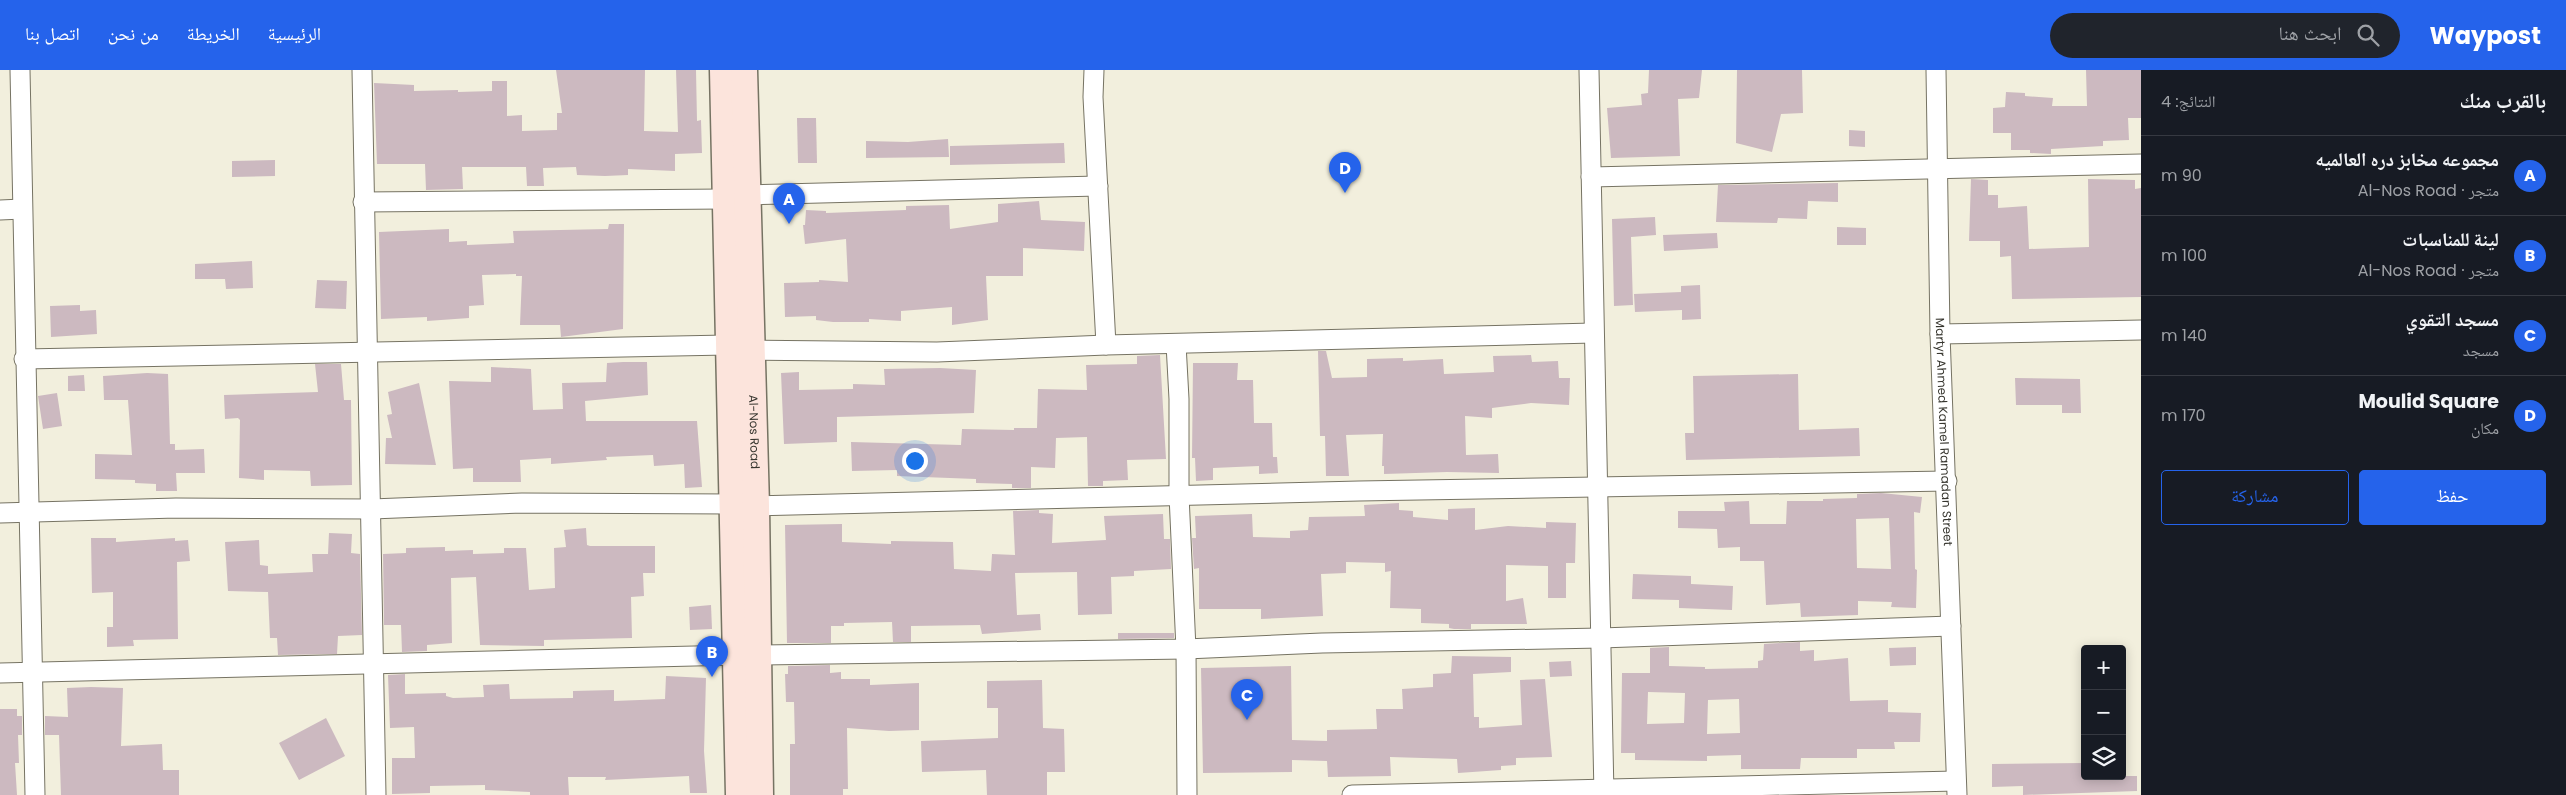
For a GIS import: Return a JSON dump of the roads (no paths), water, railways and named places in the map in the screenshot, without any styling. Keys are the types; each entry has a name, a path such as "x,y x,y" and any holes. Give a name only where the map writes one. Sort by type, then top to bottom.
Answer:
{"main road":[{"name":"Al-Nos Road","path":"723,70 735,197 747,655 760,795"},
{"name":"Al-Nos Road","path":"735,197 744,70"},
{"name":"Al-Nos Road","path":"739,795 747,655"}],"street":[{"path":"20,70 24,360 35,795"},
{"path":"362,70 363,202 372,509 376,795"},
{"path":"1094,70 1106,345"},
{"path":"1589,70 1604,791"},
{"name":"Martyr Ahmed Kamel Ramadan Street","path":"1936,70 1940,334 1947,480 1956,788"},
{"path":"1591,177 2141,164"},
{"path":"363,202 735,197 1098,186"},
{"path":"0,210 22,209"},
{"path":"1940,334 2141,330"},
{"path":"24,360 739,348 937,352 1106,345 1593,333"},
{"path":"1176,344 1179,399 1179,495 1186,649 1187,795"},
{"path":"0,514 176,508 372,509 522,503 744,505 1947,480"},
{"path":"0,673 747,655 1186,649 1322,643 1601,638 1951,626"},
{"path":"1352,795 1956,788"}],"place":[{"name":"Moulid Square","path":"1345,193"},
{"name":"مجموعه مخابز دره العالميه","path":"789,224"},
{"name":"لينة للمناسبات","path":"712,677"},
{"name":"مسجد التقوي","path":"1247,720"}]}
